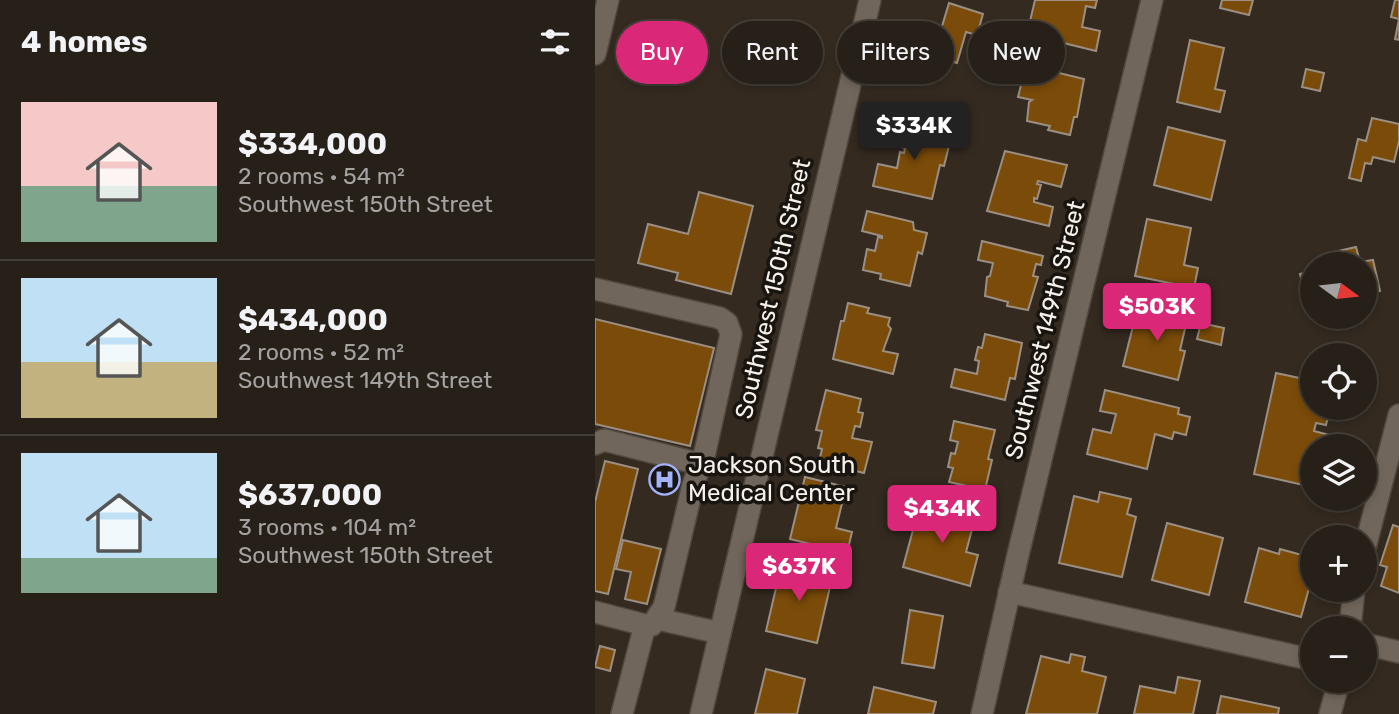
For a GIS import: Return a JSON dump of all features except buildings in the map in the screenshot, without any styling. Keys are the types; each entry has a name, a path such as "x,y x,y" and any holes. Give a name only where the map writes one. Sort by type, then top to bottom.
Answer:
{"street":[{"path":"595,54 608,0"},
{"name":"Southwest 150th Street","path":"701,714 870,0"},
{"name":"Southwest 149th Street","path":"982,714 1152,0"},
{"path":"595,289 720,318 727,323 731,334 664,607 651,622 622,714"},
{"path":"1371,525 1399,415"},
{"path":"595,444 604,440 700,464"},
{"path":"1009,592 1300,657"},
{"path":"595,612 720,633"},
{"path":"1377,647 1399,652"},
{"path":"1331,712 1336,693"}],"place":[{"name":"Jackson South Medical Center","path":"665,479"}]}
